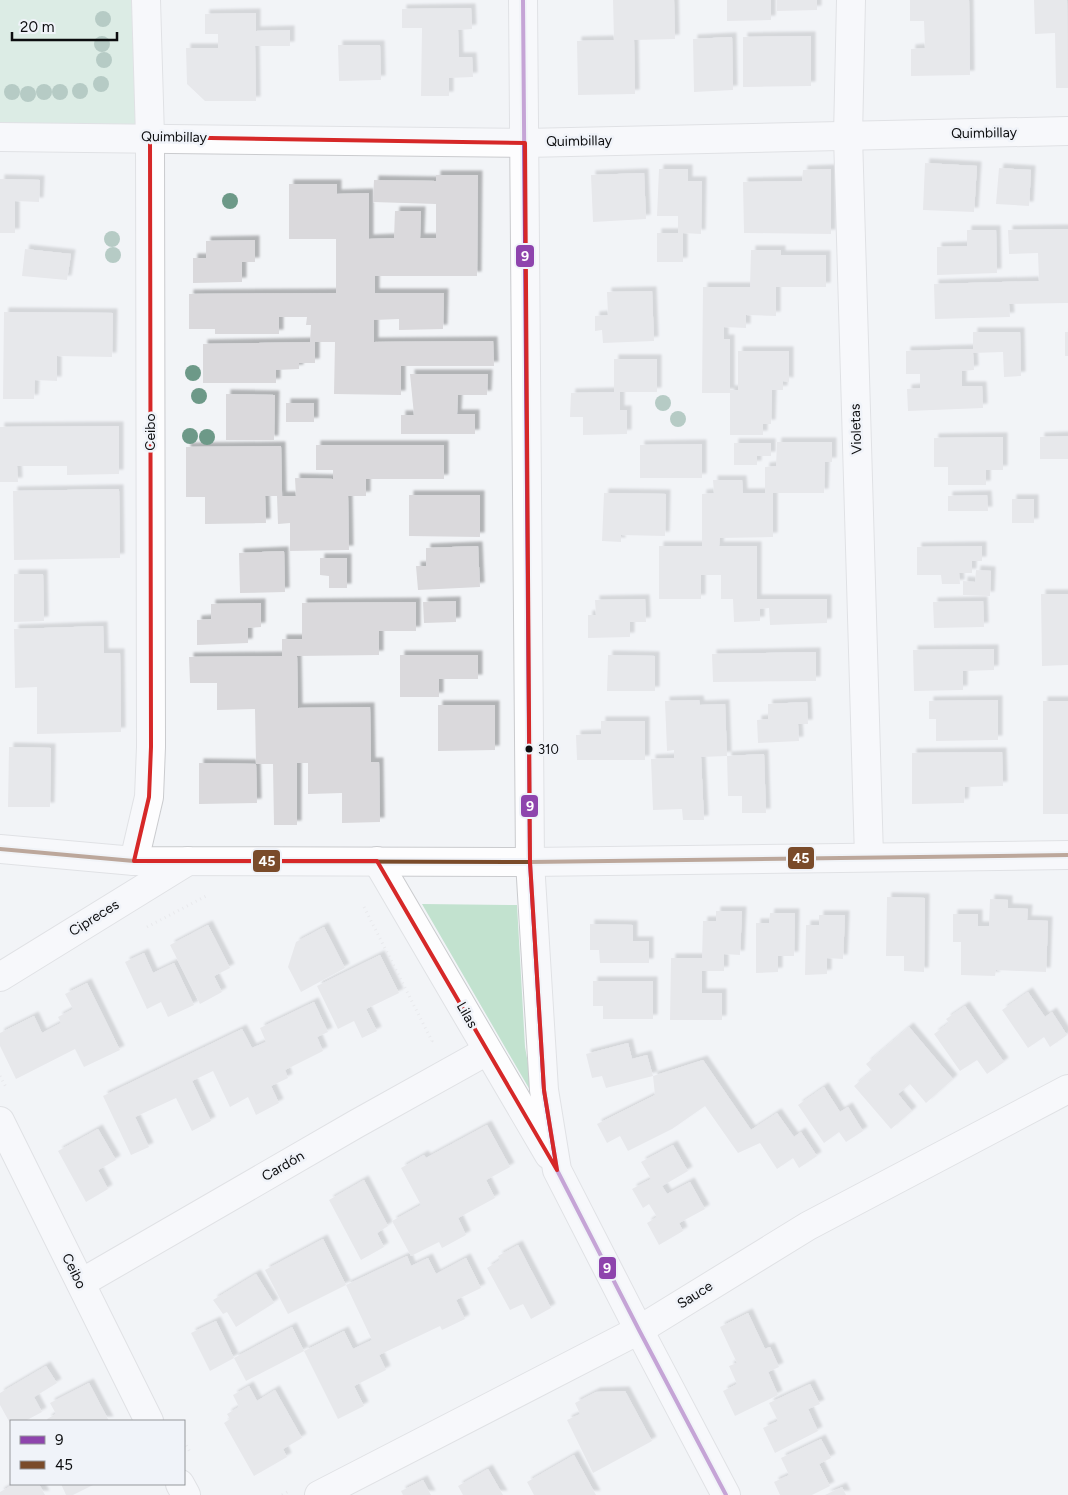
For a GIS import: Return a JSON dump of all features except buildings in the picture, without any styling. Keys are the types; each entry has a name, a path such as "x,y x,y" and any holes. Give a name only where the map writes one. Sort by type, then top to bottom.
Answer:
{"street":[{"name":"Ceibo","path":"134,861 149,797 151,747 150,137 146,0"},
{"name":"Lilas","path":"523,0 530,862 544,1090 557,1170"},
{"name":"Violetas","path":"851,0 848,136 869,857"},
{"name":"Quimbillay","path":"0,137 525,142 1068,131"},
{"path":"0,849 134,861 377,860 530,862 1068,855"},
{"name":"Cipreces","path":"0,977 118,902 189,860"},
{"name":"Lilas","path":"377,860 557,1170 726,1495"},
{"name":"Cardón","path":"80,1284 356,1124 487,1051"},
{"name":"Sauce","path":"319,1495 639,1330 808,1226 1068,1089"},
{"name":"Ceibo","path":"0,1121 148,1420"}],"path":[{"path":"142,929 215,891"},
{"path":"363,906 432,1041 428,1048"},
{"path":"0,1076 10,1094"},
{"path":"282,1495 291,1490"}],"highlighted area":[{"path":"150,137 525,143 530,862 544,1090 557,1170 377,861 134,861 149,797 151,747"}],"green space":[{"path":"0,0 146,0 150,137 0,137"},
{"path":"422,904 517,905 525,1047 534,1097"}],"transit line":[{"name":"9","path":"523,0 530,862 544,1090 557,1170 726,1495"},
{"name":"45","path":"0,849 134,861 530,862 1068,855"}],"place":[{"name":"310","path":"529,749"}]}
